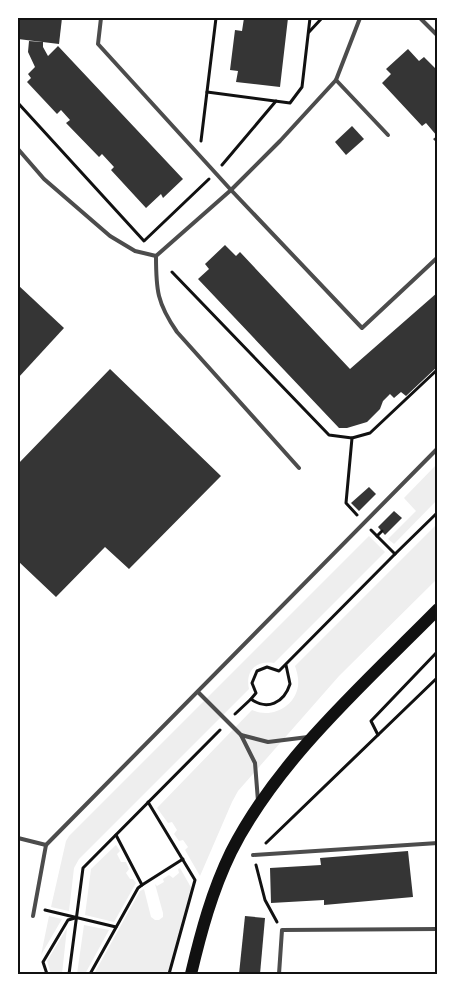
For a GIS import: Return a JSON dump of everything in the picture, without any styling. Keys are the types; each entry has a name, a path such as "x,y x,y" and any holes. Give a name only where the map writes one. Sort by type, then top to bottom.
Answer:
{"main road":[{"path":"191,974 208,906 230,854 258,806 288,765 313,736 438,609"}],"lane":[{"path":"101,18 98,44 362,328 438,257"},
{"path":"156,256 232,190 280,142 336,80 360,18"},
{"path":"420,18 438,36"},
{"path":"336,80 388,135"},
{"path":"18,149 44,179 110,236 135,251 156,256"},
{"path":"156,256 158,295 164,313 177,332 299,468"},
{"path":"33,916 46,845 438,448"},
{"path":"198,692 240,735 255,763 258,806"},
{"path":"240,735 268,742 313,736"},
{"path":"18,838 46,845"},
{"path":"253,855 438,843"},
{"path":"279,974 282,930 438,929"}],"path":[{"path":"199,154 216,18"},
{"path":"207,92 290,103 302,87 310,18"},
{"path":"308,33 322,18"},
{"path":"18,103 144,241 216,172 276,101"},
{"path":"172,272 329,436 352,438 370,434 438,369"},
{"path":"352,438 346,503 353,508 365,523"},
{"path":"69,974 83,868 251,699 256,693 252,682 257,671 267,667 279,671 286,665 438,512"},
{"path":"377,536 382,531"},
{"path":"373,532 395,554"},
{"path":"378,735 372,721 438,652"},
{"path":"251,699 257,704 268,706 275,704 283,698 290,684 286,665"},
{"path":"282,930 265,900 253,855 438,677"},
{"path":"148,802 195,880 168,974"},
{"path":"116,835 142,885"},
{"path":"90,974 138,888 183,859"},
{"path":"50,911 116,927"},
{"path":"47,974 43,962 68,920 77,917"}],"shaded area":[{"path":"437,464 437,500 394,544 388,539 416,511 404,498"},
{"path":"437,524 437,579 339,676 238,791 200,876 185,850 188,847 183,840 179,841 174,834 177,830 172,822 168,823 157,808 252,710 267,713 274,712 292,700 298,686 295,666"},
{"path":"369,536 385,552 274,663 262,663 253,668 249,677 249,689 79,859 74,868 69,911 51,907 66,841 69,836"},
{"path":"116,845 120,851 117,854 121,862 126,862 129,869 126,873 136,883 114,922 85,915 91,869"},
{"path":"180,868 193,891 169,974 94,974 140,891 144,889 151,917 159,920 163,917 155,884 157,886 164,882 163,879 169,875 173,878 179,873 178,869"},
{"path":"49,916 62,919 41,955"},
{"path":"84,925 109,930 85,974 77,974"},
{"path":"67,928 62,974 51,974 47,961"}],"building":[{"path":"18,18 62,18 59,44 18,39"},
{"path":"244,18 288,18 280,87 236,82 238,71 230,70 235,30 242,31"},
{"path":"29,41 43,42 43,47 48,56 58,46 183,179 163,198 161,194 146,208 111,170 114,167 102,154 99,157 66,123 70,120 61,110 57,114 27,82 31,78 28,74 35,67 28,52"},
{"path":"408,49 419,61 424,57 438,71 436,73 438,75 438,144 433,139 437,136 426,123 422,126 382,83 391,74 386,69"},
{"path":"352,126 364,139 346,155 335,142"},
{"path":"225,245 236,256 240,252 350,369 438,292 438,366 406,396 401,392 394,398 390,394 383,401 380,409 367,422 347,428 339,428 198,279 209,269 205,264"},
{"path":"18,285 64,328 18,378"},
{"path":"110,369 221,476 129,569 105,547 56,597 18,561 18,464"},
{"path":"369,487 376,494 359,511 351,503"},
{"path":"394,511 402,518 385,535 378,527"},
{"path":"408,851 413,897 324,905 324,900 271,903 270,868 321,865 320,858"},
{"path":"245,916 265,918 260,974 239,974"}]}
